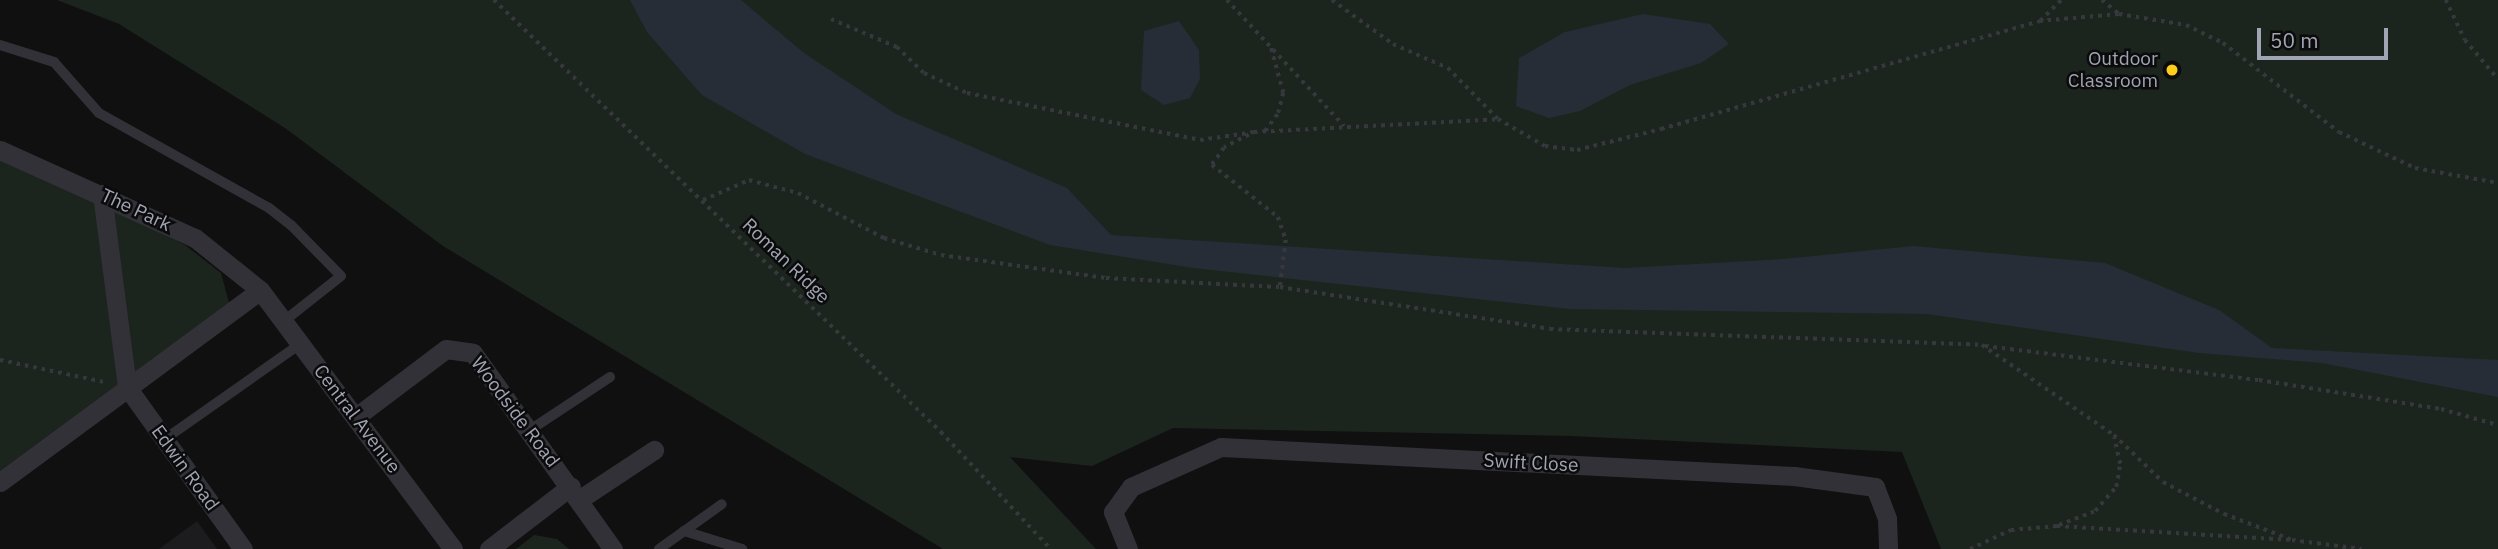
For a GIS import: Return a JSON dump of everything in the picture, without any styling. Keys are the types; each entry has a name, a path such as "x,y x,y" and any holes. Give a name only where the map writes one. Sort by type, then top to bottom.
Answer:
{"street":[{"name":"The Park","path":"0,150 195,238 260,290"},
{"path":"102,194 127,387"},
{"name":"Central Avenue","path":"260,290 357,416 453,549"},
{"path":"0,482 260,290"},
{"name":"Woodside Road","path":"357,416 446,349 473,353 575,492 612,549"},
{"name":"Edwin Road","path":"127,387 243,549"},
{"name":"Swift Close","path":"1128,549 1113,512 1131,487 1221,447 1794,476 1875,487 1887,518 1888,549"},
{"path":"489,549 575,492 653,450"}],"lane":[{"path":"0,45 54,62 99,113 270,208 290,225 341,276 284,321"},
{"path":"164,439 301,343"},
{"path":"530,430 610,377"},
{"path":"659,549 722,504"},
{"path":"684,531 742,549"}],"path":[{"name":"Roman Ridge","path":"494,0 941,432 1051,549"},
{"path":"1227,0 1269,43 1317,101 1346,128"},
{"path":"1332,0 1394,44 1448,68 1498,119 1545,146 1577,150 2039,21 2119,14 2186,25 2223,43 2339,132 2415,167 2498,182"},
{"path":"2039,21 2061,0"},
{"path":"2102,0 2119,14"},
{"path":"2446,0 2465,40 2498,79"},
{"path":"831,19 897,47 924,73 967,93 1200,140 1265,131 1498,119"},
{"path":"1265,131 1278,113 1283,93 1269,43"},
{"path":"1254,132 1224,148 1212,164 1278,217 1286,240 1280,287"},
{"path":"703,200 749,180 798,193 884,238 941,255 1105,278 1280,287 1550,329 1982,345 2272,382 2441,409 2498,425"},
{"path":"1982,345 2114,435 2163,482 2224,514 2292,540"},
{"path":"0,360 127,387"},
{"path":"2057,526 2095,511 2116,488 2120,464 2114,435"},
{"path":"1970,549 2011,530 2057,526 2292,540 2361,549"}],"shaded area":[{"path":"57,0 2498,0 2498,549 1941,549 1902,452 1571,436 1173,428 1092,466 1010,457 1096,549 943,549 443,246 285,128 119,24"},
{"path":"630,0 741,0 804,53 896,114 1067,188 1111,235 1625,268 1783,259 1913,246 2105,263 2219,310 2272,348 2498,360 2498,397 2322,363 2199,353 1927,314 1569,309 1193,268 1050,245 805,154 702,95 647,32"},
{"path":"1643,14 1710,24 1729,44 1701,63 1630,85 1580,111 1549,118 1516,106 1519,58 1565,32"},
{"path":"1179,21 1199,50 1200,79 1190,98 1164,105 1141,90 1144,31"},
{"path":"0,160 84,194 185,245 221,273 229,303 0,471"},
{"path":"197,521 217,549 159,549"},
{"path":"534,535 557,539 569,549 516,549"}],"place":[{"name":"Outdoor Classroom","path":"2172,70"}]}
